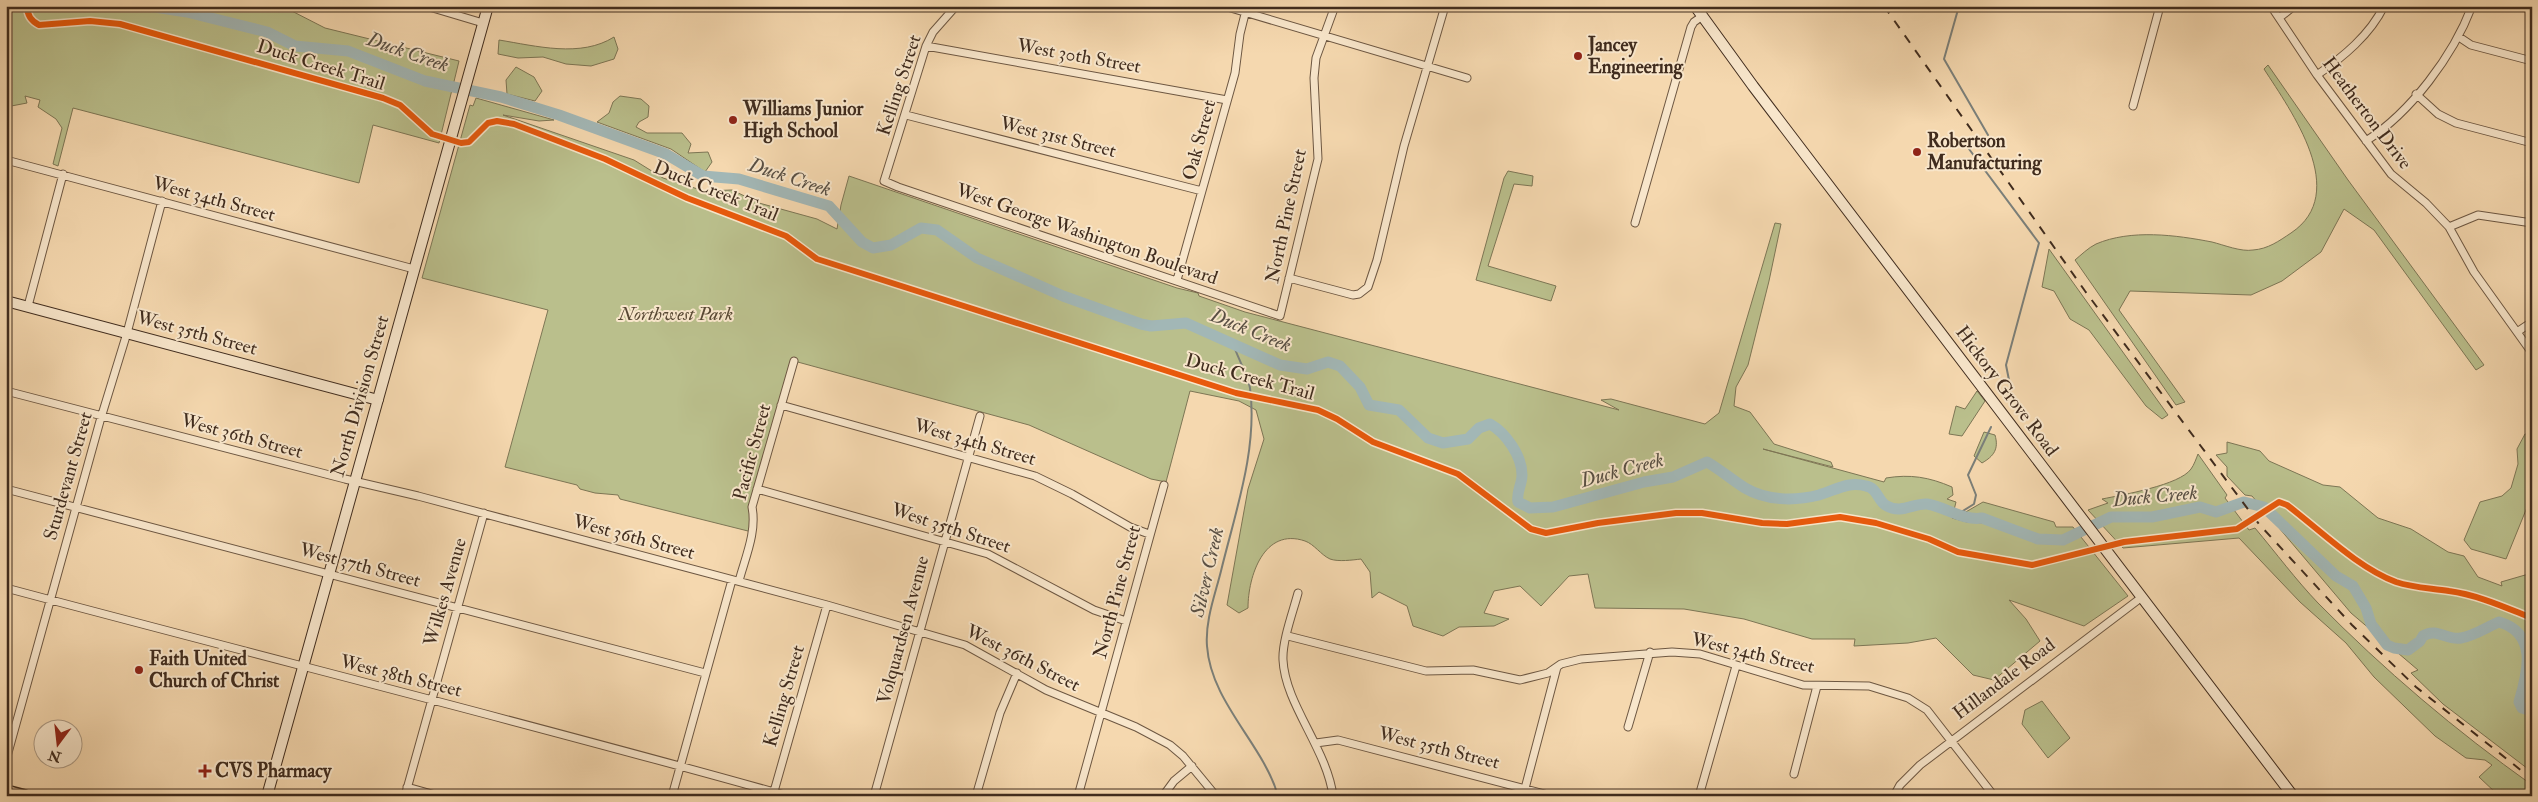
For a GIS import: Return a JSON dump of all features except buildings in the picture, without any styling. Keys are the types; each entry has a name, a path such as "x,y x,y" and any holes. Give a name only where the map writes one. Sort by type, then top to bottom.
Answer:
{"main road":[{"name":"North Division Street","path":"267,796 488,6"},
{"name":"Hickory Grove Road","path":"1695,6 1701,17 2293,796"},
{"name":"West 35th Street","path":"6,300 378,400"},
{"path":"6,791 25,796"}],"street":[{"path":"426,6 483,23"},
{"name":"Kelling Street","path":"884,180 906,115 916,71 926,46 933,32 956,6"},
{"path":"1224,6 1246,9 1324,35 1467,78"},
{"name":"North Pine Street","path":"1280,316 1318,159 1314,78 1316,58 1334,6"},
{"path":"1290,278 1354,295 1359,294 1368,287 1427,66 1445,6"},
{"path":"2134,106 2160,6"},
{"name":"Heatherton Drive","path":"2271,6 2317,75 2390,174 2426,203 2449,227 2474,272 2532,353"},
{"path":"2279,18 2294,6"},
{"path":"2317,75 2335,62 2364,35 2384,6"},
{"path":"2366,141 2378,133 2416,94 2459,37 2472,6"},
{"name":"Oak Street","path":"1177,280 1234,73 1246,9"},
{"path":"1635,223 1691,27 1701,17"},
{"path":"2459,37 2471,45 2532,61"},
{"name":"West 30th Street","path":"926,46 1227,100"},
{"path":"2416,94 2438,114 2456,123 2532,143"},
{"name":"West 31st Street","path":"906,115 1202,191"},
{"name":"West 34th Street","path":"6,160 414,269"},
{"path":"28,306 63,174"},
{"name":"West George Washington Boulevard","path":"884,180 898,187 1280,316"},
{"name":"Sturdevant Street","path":"6,760 127,333 162,201"},
{"path":"2449,227 2478,215 2532,223"},
{"path":"2517,332 2532,322"},
{"name":"Pacific Street","path":"672,796 705,674 750,540 754,518 752,507 794,361"},
{"name":"West 36th Street","path":"6,391 484,513 827,605 964,645 1046,690 1136,726 1170,745 1192,766 1216,796"},
{"name":"West 34th Street","path":"781,405 1035,476 1072,494 1130,527 1150,534"},
{"name":"Volquardsen Avenue","path":"874,796 980,416"},
{"name":"North Pine Street","path":"1078,796 1164,485"},
{"name":"West 37th Street","path":"6,489 705,674"},
{"name":"West 35th Street","path":"757,489 945,541 1004,561 1094,610 1126,621"},
{"name":"Wilkes Avenue","path":"405,796 484,513"},
{"name":"West 38th Street","path":"6,588 679,766 773,794 788,796"},
{"path":"1298,593 1283,660 1287,679 1316,743 1331,781 1334,796"},
{"name":"Hillandale Road","path":"1894,796 1920,765 2142,597"},
{"name":"Kelling Street","path":"773,794 827,605"},
{"name":"West 34th Street","path":"1288,636 1426,671 1473,670 1520,680 1548,673 1557,667 1580,658 1650,652 1700,654 1786,682 1817,686 1869,686 1898,694 1927,710 1994,796"},
{"path":"1628,727 1650,652"},
{"path":"1699,796 1736,666"},
{"path":"1524,792 1557,667"},
{"path":"976,796 1000,713 1017,673"},
{"path":"1794,774 1817,686"},
{"name":"West 35th Street","path":"1316,743 1338,740 1524,792 1552,796"},
{"path":"1163,796 1174,781 1192,766"},
{"path":"407,787 439,796"}],"green space":[{"path":"6,6 282,6 325,28 459,61 439,143 373,125 359,183 73,108 58,166 53,164 62,128 56,119 38,107 40,100 25,96 27,103 6,107"},
{"path":"614,37 618,49 614,59 591,66 566,64 543,57 518,58 498,54 499,40 558,49 573,49 601,43"},
{"path":"2268,65 2348,180 2484,365 2476,370 2374,230 2344,209 2321,252 2282,281 2251,295 2130,291 2119,310 2185,402 2176,405 2075,260 2096,244 2124,236 2139,235 2184,237 2243,250 2264,248 2287,236 2308,216 2316,196 2316,175 2310,152 2288,107 2264,69"},
{"path":"516,67 534,77 542,91 535,101 507,94 506,80"},
{"path":"620,96 641,99 649,106 648,117 639,122 636,127 647,133 682,133 691,144 688,153 708,152 712,162 705,172 671,149 597,122 609,113 613,102"},
{"name":"Northwest Park","path":"476,98 554,120 539,121 503,115 634,160 663,178 704,191 732,190 759,203 817,219 837,229 849,176 1177,288 1198,293 1199,296 1245,312 1619,410 1601,400 1611,399 1705,424 1719,413 1775,223 1781,224 1748,365 1736,387 1734,406 1750,412 1774,444 1831,462 1833,467 1763,449 1884,482 1886,478 1911,476 1944,484 1952,487 1953,495 1947,499 1956,502 1952,518 1967,522 2004,524 1985,517 1963,519 1964,513 1983,502 2054,522 2056,527 2073,527 2128,596 2084,626 2009,600 2026,619 2040,641 1994,680 1973,675 1936,638 1908,643 1854,646 1855,639 1812,639 1744,619 1684,609 1595,608 1588,574 1569,576 1541,606 1520,586 1494,591 1484,613 1509,619 1494,626 1459,627 1443,636 1413,626 1407,606 1379,592 1372,598 1370,572 1361,559 1333,560 1308,542 1291,539 1279,541 1261,557 1251,582 1248,608 1239,613 1227,605 1248,489 1264,439 1256,410 1239,401 1190,391 1166,482 1151,479 1029,425 794,361 757,489 752,532 620,499 618,495 595,493 580,489 577,485 505,467 548,310 422,278 470,105 473,106"},
{"path":"1508,171 1533,176 1532,186 1514,184 1488,266 1556,286 1551,301 1476,280 1504,178"},
{"path":"2049,249 2168,415 2162,419 2146,406 2089,330 2070,319 2054,291 2042,287"},
{"path":"1977,391 1985,401 1962,436 1949,434 1956,406 1965,409"},
{"path":"1984,432 1995,435 1996,448 1990,458 1982,463 1974,456"},
{"path":"2525,434 2532,434 2532,495 2506,559 2471,549 2464,540 2480,502 2502,496 2511,488 2518,464 2517,449"},
{"path":"2227,442 2260,451 2269,461 2323,485 2340,487 2378,518 2411,529 2448,552 2464,556 2478,577 2502,586 2501,582 2532,573 2532,772 2443,704 2411,673 2418,670 2351,613 2252,496 2245,495 2227,476 2227,467 2216,455 2227,453"},
{"path":"2198,454 2227,495 2225,498 2249,530 2255,528 2318,603 2421,699 2532,785 2532,796 2497,794 2479,777 2492,765 2485,760 2466,758 2435,736 2374,677 2346,643 2300,602 2239,538 2123,548 2088,510 2108,503 2102,499 2150,488 2185,475 2191,469"},
{"path":"2042,701 2070,738 2048,758 2022,724 2025,710"}],"waterway":[{"name":"Duck Creek","path":"148,6 187,12 267,32 295,46 348,51 425,81 501,97 559,115 666,154 703,176 739,179 829,206 862,242 873,248 891,245 921,228 937,230 977,258 1063,296 1141,324 1151,326 1186,323 1280,365 1307,369 1328,362 1340,366 1360,387 1369,405 1399,410 1428,438 1443,443 1468,439 1479,428 1490,424 1496,428 1507,439 1519,460 1522,475 1518,502 1530,508 1553,507 1644,482 1673,477 1707,462 1745,488 1772,498 1800,498 1819,495 1848,485 1860,485 1873,489 1884,504 1892,508 1902,509 1927,504 1968,518 1982,518 2038,539 2063,540 2111,517 2152,517 2200,507 2216,512 2244,502 2264,507 2336,576 2353,586 2366,608 2371,624 2387,645 2408,650 2420,641 2423,636 2428,634 2437,633 2451,638 2461,638 2499,622 2511,627 2520,635 2525,644 2527,655 2525,678 2519,702 2522,708 2532,711"},
{"path":"1959,6 1944,59 1988,135"},
{"path":"1969,149 2039,243 2006,365 2010,385"},
{"name":"Silver Creek","path":"1232,342 1250,388 1251,434 1244,481 1209,618 1207,646 1211,667 1218,686 1262,759 1278,796"},
{"path":"1958,514 1974,504 1976,495 1968,475 1991,427"}],"railway":[{"path":"1884,6 2085,291 2259,524 2352,625 2416,687 2532,779"}],"cycle path":[{"name":"Duck Creek Trail","path":"27,6 30,17 39,25 90,21 120,24 383,98 400,105 432,134 461,143 469,142 488,123 497,121 514,124 605,159 687,198 786,236 817,259 1236,393 1318,410 1337,419 1373,442 1458,474 1531,529 1546,533 1598,523 1676,513 1702,513 1762,523 1787,524 1840,517 1876,523 1929,539 1958,552 2032,565 2124,542 2237,529 2279,502 2287,505 2340,548 2382,576 2409,586 2470,595 2532,618"}],"place":[{"name":"Jancey Engineering","path":"1578,56"},
{"name":"Williams Junior High School","path":"733,120"},
{"name":"Robertson Manufacturing","path":"1917,152"},
{"name":"Faith United Church of Christ","path":"139,670"},
{"name":"CVS Pharmacy","path":"205,771"}]}
